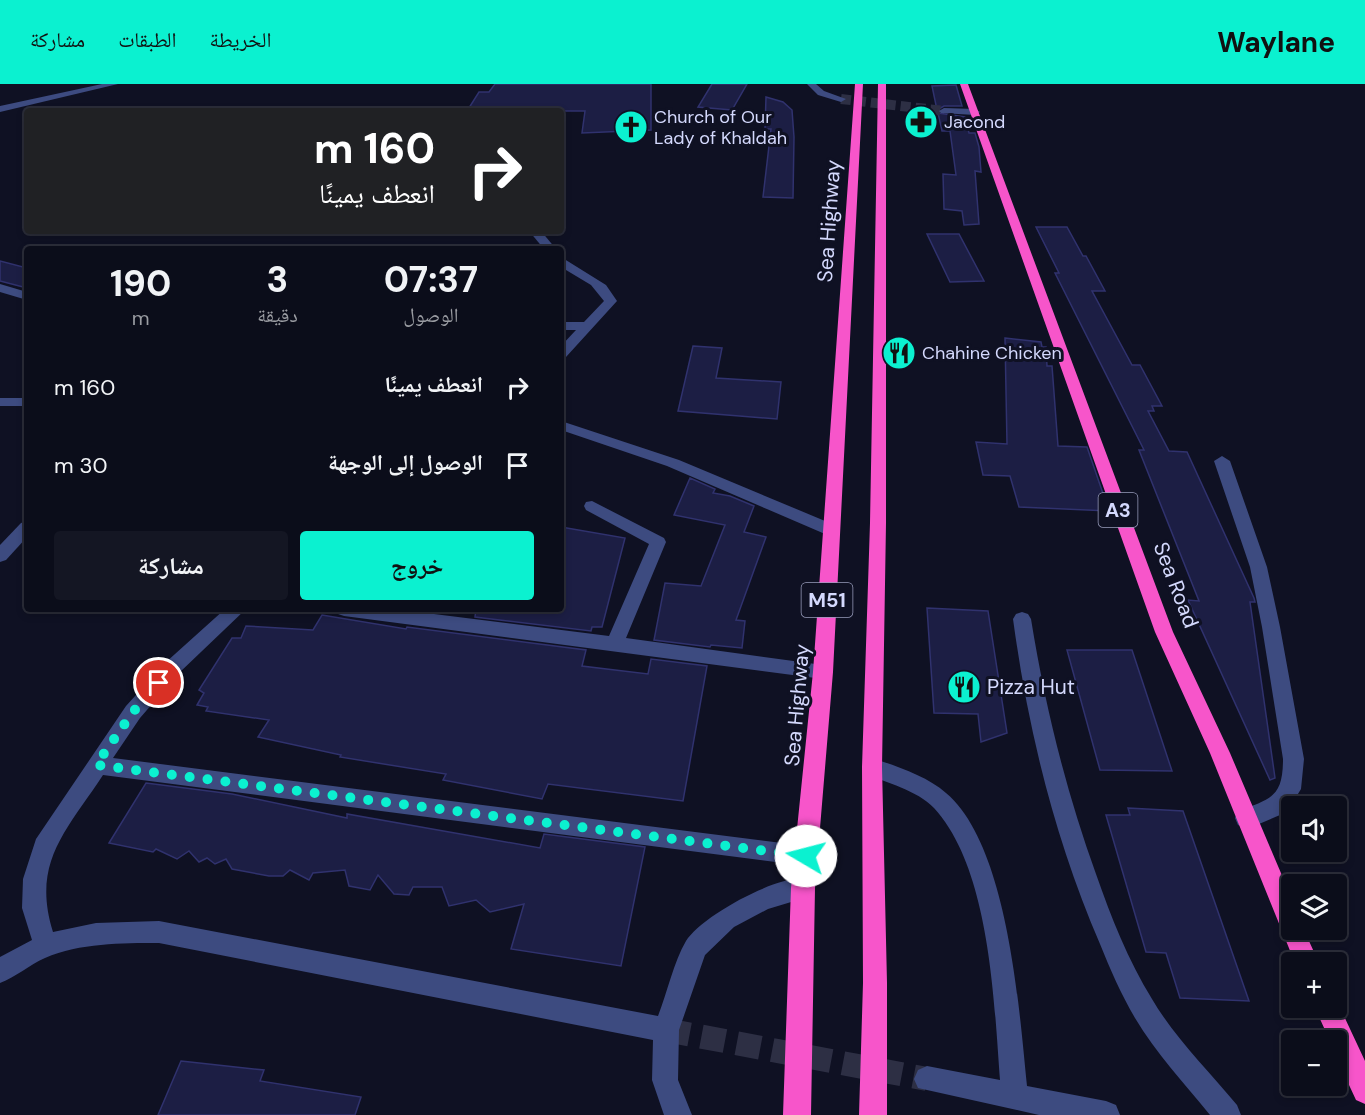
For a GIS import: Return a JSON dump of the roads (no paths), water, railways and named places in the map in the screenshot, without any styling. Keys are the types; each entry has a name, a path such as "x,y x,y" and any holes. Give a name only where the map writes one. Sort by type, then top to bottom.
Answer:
{"highway":[{"name":"Sea Highway","path":"796,1115 803,888 823,672 860,84"},
{"name":"M51","path":"873,1115 876,983 872,767 878,523 877,401 881,311 882,84"},
{"name":"Sea Road","path":"964,84 1164,632 1220,753 1281,902"},
{"path":"1332,1018 1365,1091"}],"street":[{"path":"0,109 114,84"},
{"path":"811,84 821,93 841,99"},
{"path":"945,111 975,112"},
{"path":"538,234 548,246"},
{"path":"564,263 609,293 611,301 564,351"},
{"path":"0,288 24,295"},
{"path":"564,326 589,326"},
{"path":"0,402 24,402"},
{"path":"564,426 673,463 831,530"},
{"path":"1222,461 1252,546 1259,574 1275,650 1293,767 1290,789 1282,802 1266,812 1246,818"},
{"path":"592,506 658,542 615,643"},
{"path":"0,556 24,530"},
{"path":"46,946 34,908 34,879 44,846 96,765 141,703 172,668 234,612"},
{"path":"368,612 823,672"},
{"path":"1022,619 1041,731 1060,804 1093,899 1149,1018 1227,1115"},
{"path":"96,765 806,856"},
{"path":"872,767 939,798 964,829 977,858 992,915 1007,1011 1015,1097"},
{"path":"678,1115 664,1080 666,1030 695,948 726,919 763,900 803,888"},
{"path":"0,971 46,946 85,934 159,932 666,1030"},
{"path":"927,1079 1106,1115"}],"tunnel":[{"path":"841,99 944,111"},
{"path":"666,1030 927,1079"}],"place":[{"name":"Jacond","path":"921,122"},
{"name":"Church of Our Lady of Khaldah","path":"631,127"},
{"name":"Chahine Chicken","path":"899,353"},
{"name":"Pizza Hut","path":"964,687"}]}
